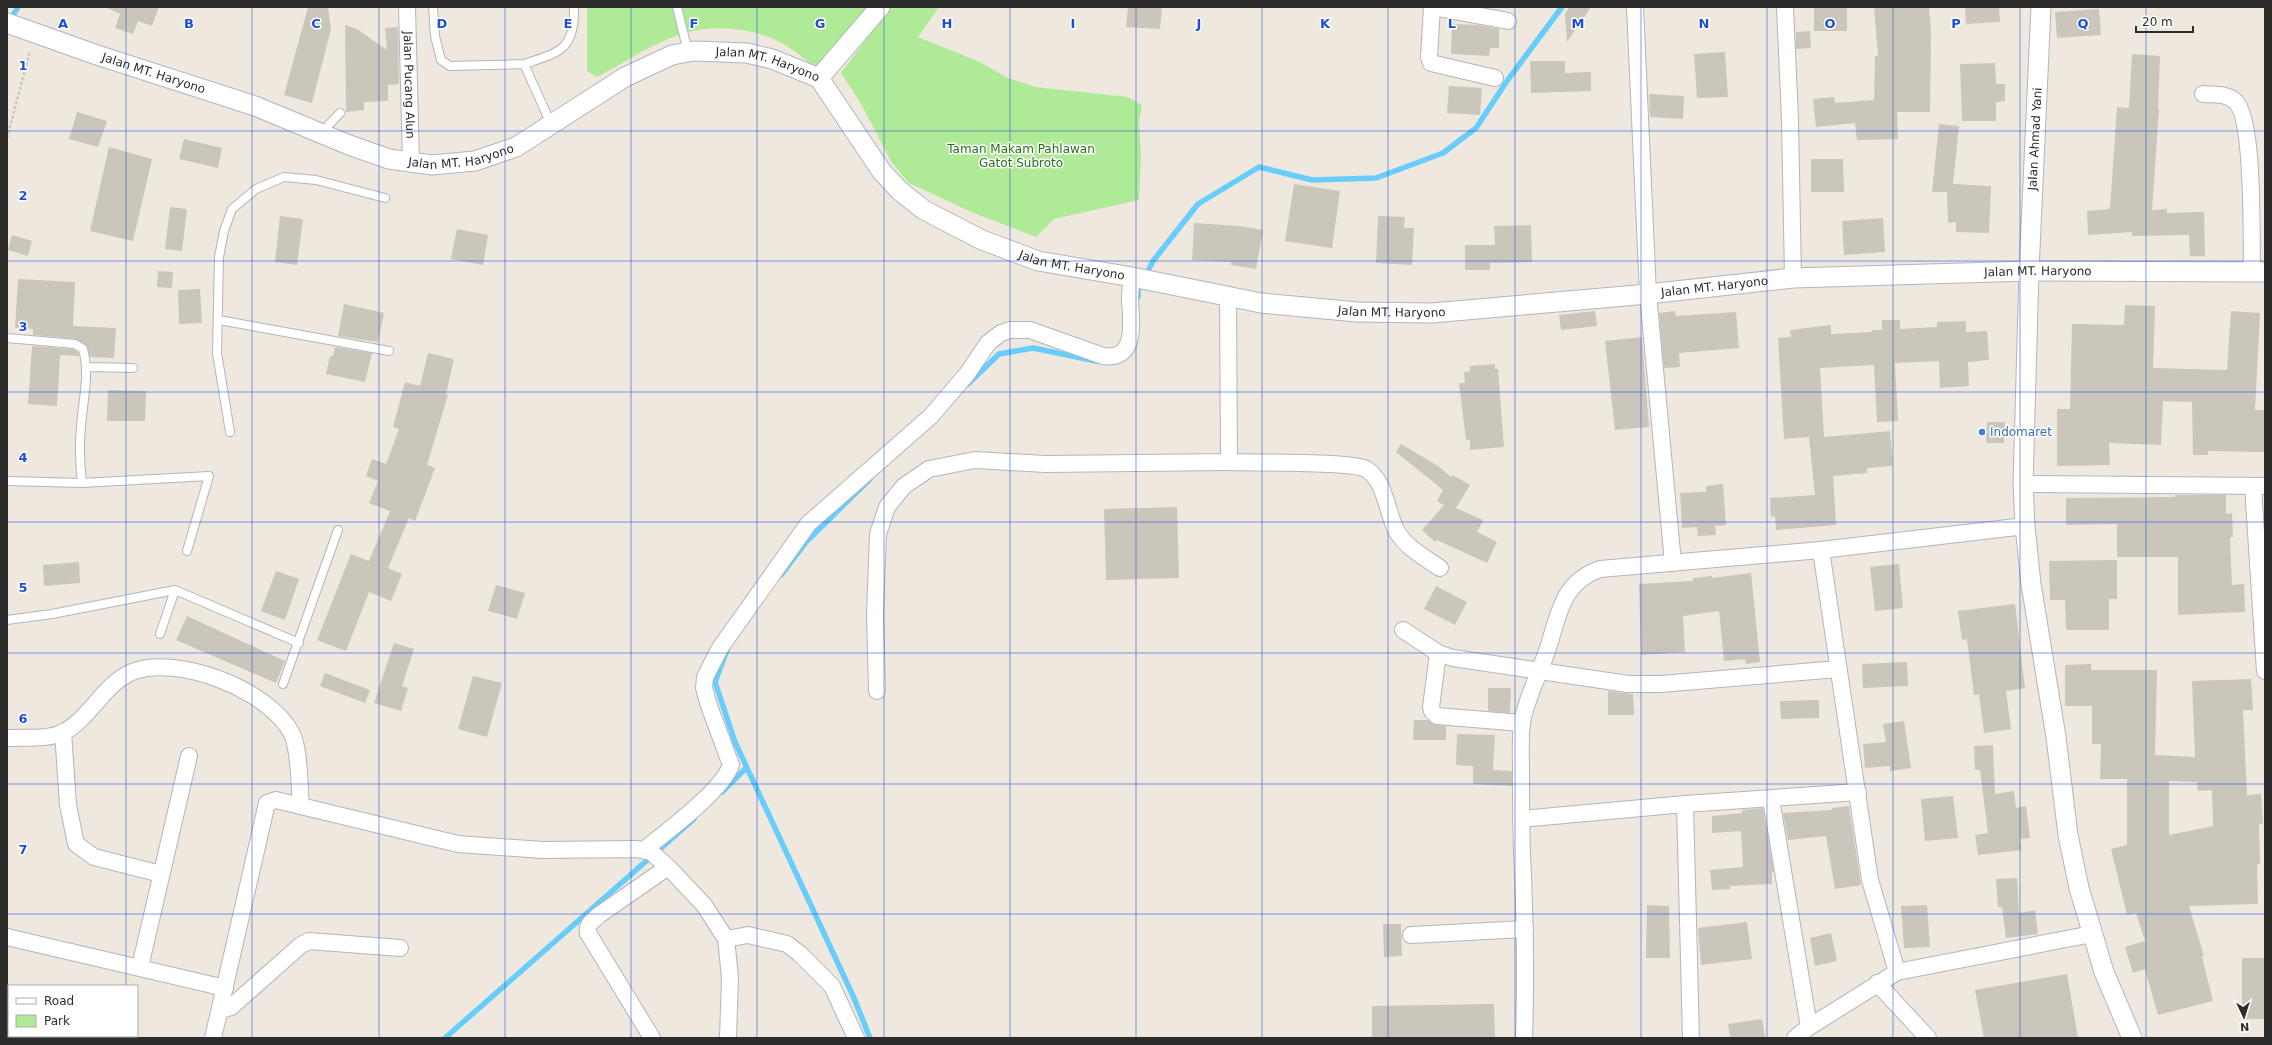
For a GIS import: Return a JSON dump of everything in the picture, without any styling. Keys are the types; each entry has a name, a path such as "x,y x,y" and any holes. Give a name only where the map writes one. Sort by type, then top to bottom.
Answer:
{"street":[{"name":"Jalan Pucang Alun","path":"407,7 411,163"},
{"path":"819,78 880,7"},
{"path":"1495,78 1431,63 1429,57 1432,7 1508,21"},
{"path":"1635,7 1648,294 1673,563"},
{"path":"1785,7 1790,120 1793,278"},
{"name":"Jalan Ahmad Yani","path":"2041,7 2023,484 2025,526 2031,584 2056,738 2068,835 2079,888 2104,972 2132,1038"},
{"name":"Jalan MT. Haryono","path":"7,23 255,106 322,132 349,145 389,159 432,165 475,161 516,147 625,77 672,55 688,52 747,53 772,59 819,78 882,172 900,191 924,210 982,240 1038,261 1132,277 1154,283 1261,303 1356,312 1432,313 1648,294 1793,278 2030,271 2259,272"},
{"path":"2203,94 2226,95 2236,102 2246,127 2259,272"},
{"path":"652,1038 588,933 587,928 589,924 599,916 656,857 703,799 728,774 731,765 705,694 705,677 720,648 808,524 931,416 967,374 988,343 1001,333 1010,330 1030,330 1104,356 1112,357 1122,352 1128,346 1131,332 1130,297 1132,277"},
{"path":"1228,297 1229,462"},
{"path":"877,691 875,615 878,534 887,507 904,486 929,469 975,460 1045,464 1229,462 1359,467 1366,469 1377,480 1396,531 1411,549 1440,568"},
{"path":"2023,484 2259,486 2265,671"},
{"path":"1524,1038 1526,929 1521,819 1522,723 1532,685 1539,670 1561,607 1568,592 1576,582 1588,574 1600,569 1821,550 2025,526"},
{"path":"1821,550 1870,880 1898,972"},
{"path":"1403,630 1438,653 1453,658 1628,684 1661,684 1838,669"},
{"path":"1438,653 1431,707 1434,714 1437,716 1522,723"},
{"path":"7,738 44,736 63,732 78,722 117,682 130,673 143,668 163,666 216,679 253,695 286,724 292,734 296,749 301,806"},
{"path":"63,732 68,805 76,844 94,857 161,874"},
{"path":"140,967 189,756"},
{"path":"1521,819 1685,804 1858,792"},
{"path":"1771,799 1809,1027"},
{"path":"213,1038 267,803 276,800 458,844 656,857 704,905 726,939 730,977 728,1038"},
{"path":"1685,804 1691,1038"},
{"path":"1411,935 1526,929"},
{"path":"1795,1038 1809,1027 1877,983 1898,972 2092,934"},
{"path":"726,939 748,935 787,944 800,954 832,986 856,1038"},
{"path":"7,936 224,988"},
{"path":"220,1010 231,1007 301,945 309,941 400,948"},
{"path":"1877,983 1928,1038"}],"lane":[{"path":"433,7 438,55 446,65 524,64 555,54 565,46 575,26 574,7"},
{"path":"677,7 688,52"},
{"path":"524,64 552,124"},
{"path":"322,132 340,113"},
{"path":"230,432 217,353 219,320 219,257 227,218 232,209 256,189 284,177 306,178 385,198"},
{"path":"219,320 389,351"},
{"path":"7,338 75,344 83,349 87,367 81,429 80,466 82,483"},
{"path":"87,367 133,368"},
{"path":"7,481 82,483 209,476 187,550"},
{"path":"283,684 299,643 338,530"},
{"path":"7,620 52,614 175,590 299,643"},
{"path":"160,634 175,590"}],"path":[{"path":"7,138 34,33"}],"green space":[{"path":"587,7 872,7 819,71 794,51 772,39 744,30 715,28 687,33 663,41 597,77 587,71"},
{"name":"Taman Makam Pahlawan Gatot Subroto","path":"890,7 939,7 918,37 980,62 1006,77 1035,87 1128,97 1142,105 1139,122 1141,155 1139,200 1054,219 1036,237 971,212 909,183 892,163 860,102 841,73"}],"building":[{"path":"105,7 159,7 152,26 138,21 133,34 115,28 120,14"},
{"path":"308,7 328,7 331,29 312,103 284,95"},
{"path":"1128,7 1162,7 1160,29 1126,27"},
{"path":"1569,7 1591,7 1567,42 1565,14"},
{"path":"1814,7 1847,7 1847,31 1814,31"},
{"path":"1874,7 1929,7 1931,30 1930,112 1897,112 1898,139 1857,140 1855,123 1816,127 1813,99 1834,97 1835,103 1874,100 1875,56 1878,56"},
{"path":"1965,7 1999,7 2000,22 1966,24"},
{"path":"2099,9 2101,35 2057,38 2055,12"},
{"path":"1452,24 1478,25 1499,29 1499,48 1490,48 1489,56 1451,54"},
{"path":"345,25 357,29 387,50 385,28 398,27 399,84 388,85 388,101 364,102 364,110 346,112"},
{"path":"1810,31 1811,48 1796,49 1796,32"},
{"path":"1725,52 1728,97 1697,98 1694,54"},
{"path":"2132,54 2160,56 2159,109 2152,210 2167,209 2167,213 2204,212 2205,256 2190,256 2189,235 2132,236 2132,232 2088,235 2087,211 2110,209 2117,107 2129,108"},
{"path":"1530,61 1565,61 1565,73 1591,72 1591,91 1531,93"},
{"path":"1995,63 1996,84 2005,84 2005,101 1996,102 1996,121 1962,121 1960,64"},
{"path":"1449,86 1482,88 1480,115 1447,113"},
{"path":"1649,94 1684,96 1683,119 1650,117"},
{"path":"77,112 107,121 98,147 69,139"},
{"path":"1939,124 1959,126 1953,184 1991,186 1989,233 1956,232 1956,222 1948,223 1947,192 1932,192"},
{"path":"184,139 222,148 218,168 179,159"},
{"path":"109,147 152,159 133,241 90,231"},
{"path":"1811,159 1843,159 1844,192 1811,192"},
{"path":"1294,184 1340,191 1332,248 1285,241"},
{"path":"170,207 187,209 182,251 165,249"},
{"path":"280,216 303,219 297,265 275,262"},
{"path":"1378,216 1405,217 1404,228 1414,228 1412,265 1376,263"},
{"path":"1883,218 1885,252 1844,255 1842,221"},
{"path":"1194,223 1239,226 1263,230 1256,269 1231,265 1231,262 1192,260"},
{"path":"1531,225 1532,262 1490,263 1490,270 1465,270 1465,245 1495,245 1494,226"},
{"path":"457,229 488,235 483,265 451,259"},
{"path":"12,235 32,241 28,256 8,250"},
{"path":"158,271 173,272 172,288 157,287"},
{"path":"18,279 75,282 73,326 116,328 114,358 90,357 87,346 76,339 33,335 33,329 15,328"},
{"path":"200,289 202,323 179,324 178,290"},
{"path":"344,304 384,313 378,342 338,336"},
{"path":"2125,305 2155,306 2153,368 2227,370 2231,311 2260,313 2255,410 2265,410 2265,452 2208,451 2208,455 2193,455 2192,402 2163,401 2161,445 2109,443 2110,465 2057,466 2057,409 2070,409 2072,324 2124,325"},
{"path":"1595,311 1597,326 1561,330 1559,315"},
{"path":"1675,311 1676,316 1736,312 1739,348 1679,353 1680,367 1664,368 1659,313"},
{"path":"1882,320 1900,320 1900,329 1937,327 1937,322 1966,321 1966,332 1987,331 1989,360 1968,362 1969,386 1940,388 1939,361 1895,363 1898,421 1877,422 1874,365 1820,368 1824,437 1890,431 1893,466 1867,468 1867,473 1833,476 1836,525 1776,530 1775,516 1771,517 1770,498 1815,495 1809,437 1784,439 1778,338 1791,337 1790,330 1831,325 1831,334 1872,332 1872,330 1882,330"},
{"path":"1642,337 1649,427 1615,430 1605,341"},
{"path":"32,346 73,349 78,352 79,356 60,355 57,406 28,404"},
{"path":"335,347 372,353 365,382 326,374 330,356 333,356"},
{"path":"428,353 454,359 446,394 448,395 427,465 435,468 415,521 409,518 388,568 402,574 391,601 369,592 346,651 317,640 351,554 369,561 390,511 369,503 378,481 366,476 372,459 386,464 399,429 393,427 405,382 420,386"},
{"path":"1495,364 1495,369 1498,369 1504,447 1470,450 1470,440 1466,440 1459,383 1465,383 1464,372 1470,371 1470,366"},
{"path":"108,390 146,391 145,421 107,421"},
{"path":"1987,422 2005,422 2004,443 1986,443"},
{"path":"1401,444 1438,466 1451,477 1453,475 1470,485 1456,508 1483,520 1477,532 1497,542 1487,563 1437,540 1435,542 1422,530 1444,505 1437,501 1443,490 1396,452"},
{"path":"1723,484 1726,525 1715,526 1716,535 1698,536 1697,527 1682,528 1680,493 1706,492 1706,486"},
{"path":"2175,495 2226,495 2226,514 2232,513 2233,537 2230,537 2232,585 2244,584 2245,612 2178,615 2178,557 2117,557 2117,524 2066,525 2066,498 2175,497"},
{"path":"1177,507 1179,578 1106,580 1104,509"},
{"path":"2117,560 2117,599 2109,599 2109,630 2066,630 2065,600 2050,600 2049,561"},
{"path":"79,562 80,583 44,586 43,565"},
{"path":"1899,564 1903,608 1875,611 1870,567"},
{"path":"276,571 299,579 285,620 261,611"},
{"path":"1751,573 1760,662 1746,664 1745,659 1724,661 1719,611 1683,616 1685,652 1641,655 1639,584 1693,581 1693,578 1712,576 1712,578"},
{"path":"496,585 525,593 517,619 488,611"},
{"path":"1436,586 1467,602 1455,625 1424,609"},
{"path":"2015,604 2025,688 2006,691 2011,729 1984,733 1979,694 1974,695 1967,639 1962,640 1958,611"},
{"path":"187,616 285,661 276,683 176,640"},
{"path":"394,643 414,649 402,686 408,688 401,711 374,703"},
{"path":"1907,662 1908,686 1863,688 1862,664"},
{"path":"2091,664 2091,670 2157,670 2155,755 2195,757 2192,681 2251,679 2253,710 2243,710 2247,795 2261,794 2263,824 2259,824 2260,864 2257,864 2258,904 2189,906 2204,956 2202,957 2213,1001 2158,1015 2145,969 2133,973 2125,947 2145,941 2136,913 2127,915 2111,849 2127,845 2127,779 2100,779 2101,744 2092,744 2092,706 2065,706 2065,665","holes":["2169,781 2197,782 2198,791 2212,790 2213,826 2169,835"]},
{"path":"325,673 370,690 365,703 320,686"},
{"path":"473,676 502,683 487,737 458,729"},
{"path":"1488,688 1511,688 1510,713 1488,711"},
{"path":"1608,691 1633,694 1634,715 1608,715"},
{"path":"1819,700 1819,718 1781,719 1780,701"},
{"path":"1414,720 1428,720 1436,725 1446,726 1446,740 1413,740"},
{"path":"1904,721 1911,768 1890,771 1890,766 1865,768 1863,744 1886,742 1883,724"},
{"path":"1457,734 1495,735 1493,770 1512,771 1512,786 1473,784 1473,766 1456,765"},
{"path":"1993,745 1995,794 2014,791 2016,808 2026,806 2030,838 2020,839 2022,850 1978,855 1975,835 1988,833 1980,770 1975,770 1974,746"},
{"path":"1953,796 1958,838 1925,841 1921,799"},
{"path":"1849,806 1861,885 1835,889 1826,836 1788,840 1783,813 1832,810 1832,808"},
{"path":"1763,808 1774,872 1772,872 1772,884 1730,886 1730,889 1712,890 1710,870 1743,867 1741,831 1712,833 1712,816 1742,813 1742,810"},
{"path":"2017,878 2019,913 2035,910 2038,934 2006,938 2002,907 1998,907 1996,879"},
{"path":"1647,905 1669,906 1670,958 1646,958"},
{"path":"1927,905 1930,947 1904,948 1901,906"},
{"path":"1747,922 1752,959 1701,965 1698,928"},
{"path":"1383,924 1401,924 1402,956 1384,957"},
{"path":"1831,933 1837,961 1815,966 1810,938"},
{"path":"2242,958 2265,958 2265,1019 2242,1019"},
{"path":"2067,974 2078,1038 1984,1038 1975,990"},
{"path":"1494,1004 1495,1038 1372,1038 1372,1006"},
{"path":"1762,1019 1765,1038 1730,1038 1728,1024"}],"waterway":[{"path":"10,20 18,7"},
{"path":"1138,297 1138,291 1153,261 1198,204 1259,167 1312,180 1376,178 1443,153 1476,128 1507,81 1562,7"},
{"path":"968,384 999,354 1033,348 1096,361"},
{"path":"781,575 806,542 870,479"},
{"path":"727,650 715,682 735,742 854,998 870,1038"},
{"path":"722,792 746,768"},
{"path":"445,1038 694,819"}],"place":[{"name":"Indomaret","path":"1982,432"}]}
